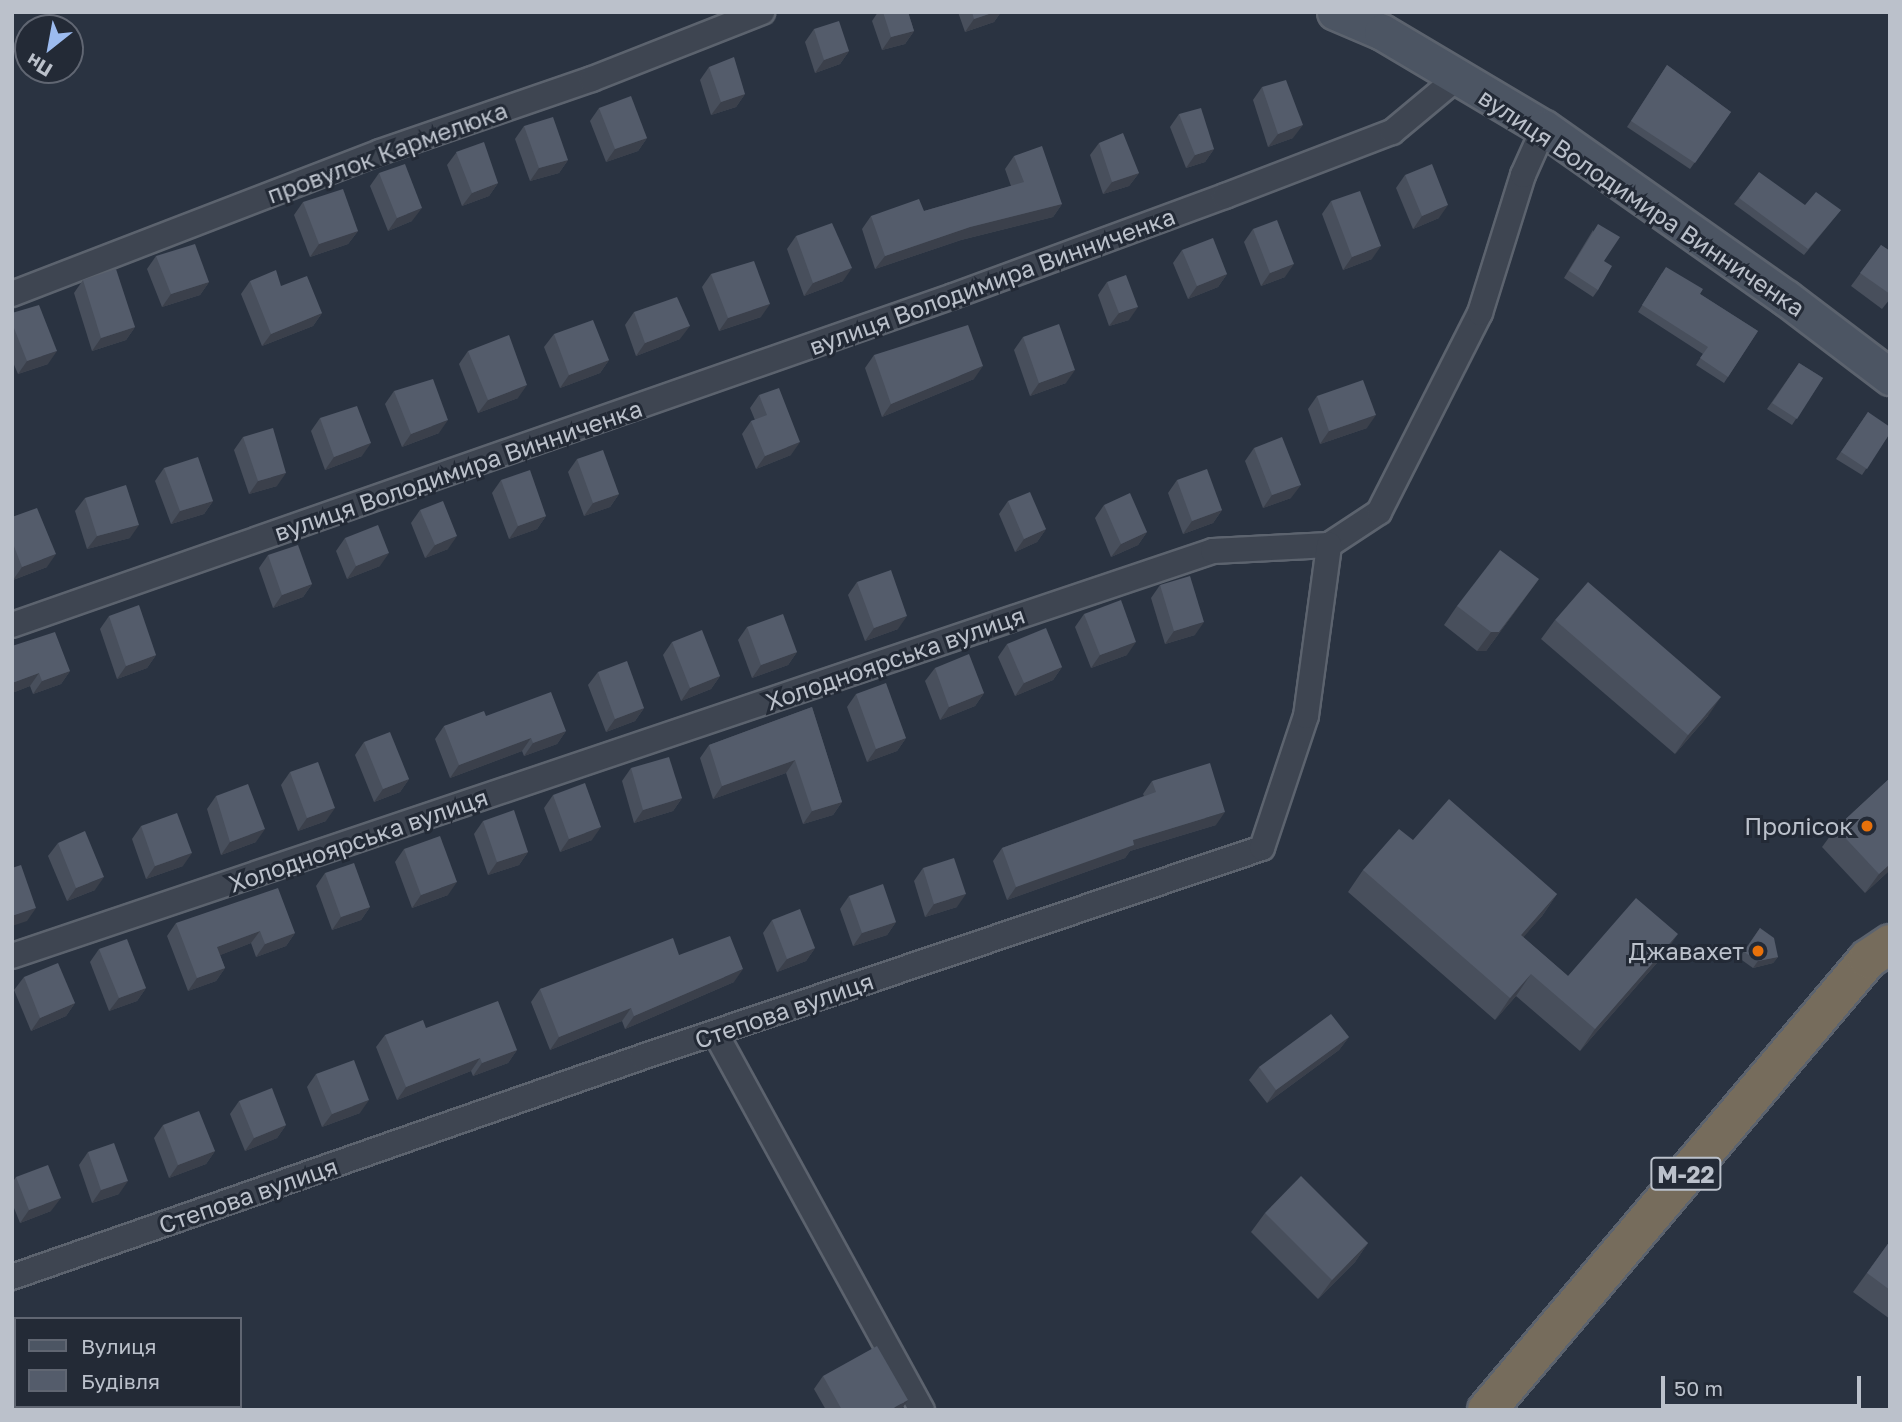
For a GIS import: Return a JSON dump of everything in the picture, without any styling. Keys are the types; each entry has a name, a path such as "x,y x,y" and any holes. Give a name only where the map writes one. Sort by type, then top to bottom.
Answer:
{"highway":[{"name":"М-22","path":"1487,1410 1868,959 1890,944"}],"street":[{"name":"провулок Кармелюка","path":"12,294 380,152 592,79 762,12"},
{"path":"1335,12 1382,32 1458,77"},
{"name":"вулиця Володимира Винниченка","path":"12,625 940,301 1225,196 1392,132 1458,77 1544,128 1786,298 1890,377"},
{"name":"Холодноярська вулиця","path":"12,956 1213,551 1329,545 1380,512 1480,313 1523,175 1544,128"},
{"name":"Степова вулиця","path":"12,1277 1262,848 1306,716 1329,545"},
{"path":"716,1034 922,1410"}],"building":[{"path":"883,12 908,12 914,31 891,37"},
{"path":"972,12 995,12 974,19"},
{"path":"839,21 849,51 824,60 814,29"},
{"path":"734,57 745,94 721,102 709,67"},
{"path":"1667,65 1731,112 1695,163 1631,121"},
{"path":"1286,80 1303,125 1278,134 1262,87"},
{"path":"631,96 647,138 615,149 599,108"},
{"path":"1201,108 1214,149 1195,155 1179,114"},
{"path":"553,117 568,160 539,168 524,126"},
{"path":"1123,133 1139,173 1112,182 1099,143"},
{"path":"484,142 498,183 472,193 456,152"},
{"path":"1042,146 1062,204 970,227 885,256 871,216 919,199 924,211 1024,182 1014,156"},
{"path":"405,164 422,208 397,218 379,173"},
{"path":"1432,164 1448,205 1422,216 1405,175"},
{"path":"1759,172 1805,205 1816,192 1841,210 1808,249 1739,198"},
{"path":"343,189 358,231 319,244 303,202"},
{"path":"1360,191 1381,246 1352,257 1331,201"},
{"path":"1277,220 1294,264 1270,273 1253,229"},
{"path":"832,223 852,268 813,283 796,236"},
{"path":"1598,224 1620,237 1604,261 1612,266 1598,290 1569,271"},
{"path":"1213,238 1227,274 1197,286 1182,250"},
{"path":"195,244 209,282 171,294 156,256"},
{"path":"1881,245 1890,251 1890,294 1860,273"},
{"path":"754,261 770,304 728,318 711,274"},
{"path":"1666,267 1703,289 1700,294 1758,331 1728,377 1700,358 1708,347 1642,305"},
{"path":"116,269 135,327 101,338 83,280"},
{"path":"276,270 281,286 307,276 322,313 271,334 250,281"},
{"path":"1126,275 1138,307 1119,313 1107,282"},
{"path":"677,297 690,326 645,343 634,312"},
{"path":"39,305 57,351 27,361 12,323 12,313"},
{"path":"593,320 609,360 569,375 554,334"},
{"path":"1059,324 1075,370 1039,383 1023,337"},
{"path":"968,325 983,366 891,404 874,355"},
{"path":"509,335 527,385 488,400 468,351"},
{"path":"1799,363 1823,378 1797,419 1772,403"},
{"path":"433,379 448,420 411,434 394,391"},
{"path":"1363,380 1376,415 1329,431 1317,396"},
{"path":"779,388 800,442 765,456 751,421 767,415 759,395"},
{"path":"357,406 371,443 334,457 320,418"},
{"path":"1868,412 1890,427 1890,433 1867,469 1841,452"},
{"path":"273,428 286,473 258,481 243,437"},
{"path":"1282,437 1301,485 1272,495 1254,448"},
{"path":"603,450 619,494 593,503 577,459"},
{"path":"198,457 213,501 180,511 164,468"},
{"path":"1207,469 1222,510 1192,521 1177,480"},
{"path":"530,470 546,516 518,526 501,480"},
{"path":"126,485 139,525 97,536 85,498"},
{"path":"1030,492 1046,529 1024,539 1008,501"},
{"path":"1130,493 1147,532 1121,544 1104,505"},
{"path":"443,501 457,536 435,545 420,510"},
{"path":"37,508 56,554 22,567 12,541 12,517"},
{"path":"378,525 389,553 356,566 345,538"},
{"path":"298,545 312,584 282,595 268,555"},
{"path":"1500,550 1539,579 1499,632 1491,632 1457,606"},
{"path":"891,570 907,616 874,628 857,582"},
{"path":"1190,576 1204,622 1174,631 1160,585"},
{"path":"1588,582 1721,697 1688,735 1555,620"},
{"path":"1121,600 1136,642 1100,655 1084,614"},
{"path":"139,605 156,655 126,666 109,616"},
{"path":"783,614 797,652 761,665 747,627"},
{"path":"1046,628 1062,667 1024,683 1007,644"},
{"path":"702,630 720,676 690,688 672,642"},
{"path":"55,632 70,671 42,681 39,673 12,683 12,646"},
{"path":"969,654 984,693 949,707 935,668"},
{"path":"627,661 644,708 615,719 598,672"},
{"path":"886,683 906,738 876,749 856,694"},
{"path":"551,692 566,731 533,743 531,738 459,765 444,726 484,711 486,716"},
{"path":"812,707 842,802 812,811 795,760 722,786 709,745"},
{"path":"390,732 409,779 383,789 364,742"},
{"path":"669,757 682,798 643,810 631,768"},
{"path":"318,762 335,808 307,818 290,772"},
{"path":"1210,763 1225,812 1133,840 1134,845 1016,887 1002,848 1156,792 1152,781"},
{"name":"Пролісок","path":"1890,778 1890,864 1879,874 1836,828"},
{"path":"585,783 601,827 569,839 553,795"},
{"path":"248,784 265,829 230,842 216,796"},
{"path":"1449,799 1557,894 1521,935 1568,976 1636,898 1678,934 1595,1029 1531,974 1510,998 1363,870 1399,829 1413,840"},
{"path":"514,810 528,852 497,862 483,821"},
{"path":"177,813 192,853 155,866 141,826"},
{"path":"85,831 104,877 76,888 58,843"},
{"path":"440,836 457,882 421,895 404,849"},
{"path":"954,858 966,894 934,904 923,868"},
{"path":"354,863 370,907 341,917 325,873"},
{"path":"21,865 36,908 12,916 12,868"},
{"path":"883,884 896,922 862,933 849,896"},
{"path":"278,888 295,933 265,944 260,931 217,947 225,968 197,978 176,923"},
{"path":"800,909 815,948 787,959 772,920"},
{"name":"Джавахет","path":"1760,928 1774,938 1778,957 1758,961 1744,952"},
{"path":"730,936 743,969 634,1016 631,1008 559,1037 540,989 673,938 679,955"},
{"path":"127,939 146,988 119,998 99,949"},
{"path":"58,963 75,1003 40,1018 24,977"},
{"path":"498,1001 517,1050 482,1063 480,1058 406,1087 385,1035 423,1020 426,1028"},
{"path":"1331,1014 1349,1037 1276,1090 1259,1067"},
{"path":"354,1060 369,1100 332,1114 316,1074"},
{"path":"272,1088 286,1125 254,1138 239,1101"},
{"path":"199,1111 215,1151 178,1165 163,1125"},
{"path":"114,1143 128,1181 101,1190 88,1152"},
{"path":"48,1165 61,1198 29,1210 16,1177"},
{"path":"1301,1176 1368,1243 1332,1280 1265,1213"},
{"path":"1890,1241 1890,1290 1867,1273"},
{"path":"877,1346 908,1400 890,1410 842,1410 823,1376"}],"place":[{"name":"Пролісок","path":"1867,826"},
{"name":"Джавахет","path":"1758,951"}]}
